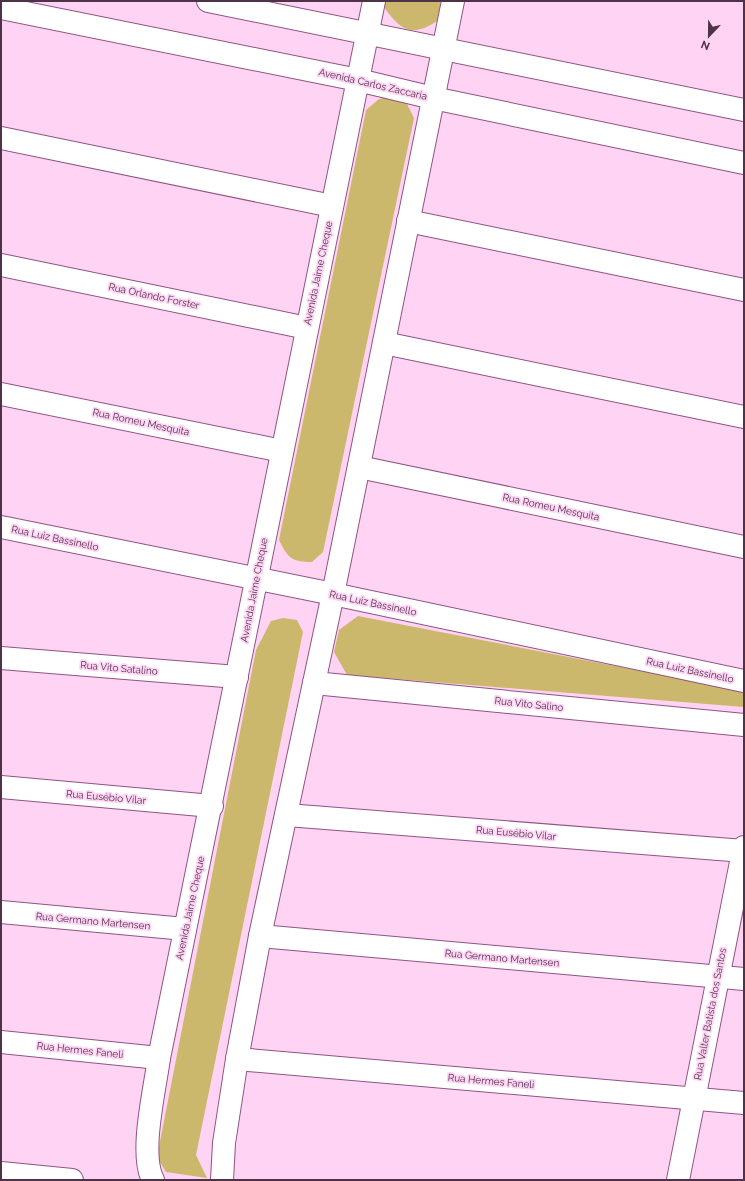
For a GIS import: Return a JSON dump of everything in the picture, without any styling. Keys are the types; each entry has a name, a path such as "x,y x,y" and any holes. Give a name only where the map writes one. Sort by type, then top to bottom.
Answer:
{"street":[{"path":"208,1 744,110"},
{"name":"Avenida Jaime Cheque","path":"153,1180 147,1161 159,1058 212,806 256,579 374,1"},
{"path":"222,1180 224,1143 237,1059 260,936 333,594 452,1"},
{"name":"Avenida Carlos Zaccaria","path":"1,8 358,80 433,98 744,163"},
{"path":"1,138 332,206"},
{"path":"408,221 744,290"},
{"name":"Rua Orlando Forster","path":"1,265 307,328"},
{"path":"384,343 744,417"},
{"name":"Rua Romeu Mesquita","path":"1,394 282,452"},
{"name":"Rua Romeu Mesquita","path":"359,467 744,547"},
{"name":"Rua Luiz Bassinello","path":"1,527 333,594 744,681"},
{"name":"Rua Vito Satalino","path":"1,658 237,677"},
{"name":"Rua Vito Salino","path":"314,683 744,725"},
{"name":"Rua Eusébio Vilar","path":"1,787 212,806"},
{"name":"Rua Eusébio Vilar","path":"287,815 744,850"},
{"name":"Rua Valter Batista dos Santos","path":"678,1180 717,977 744,850"},
{"name":"Rua Germano Martensen","path":"1,912 185,929"},
{"name":"Rua Germano Martensen","path":"260,936 744,979"},
{"name":"Rua Hermes Faneli","path":"1,1042 159,1058"},
{"name":"Rua Hermes Faneli","path":"237,1059 744,1103"},
{"path":"1,1172 72,1180"}],"shaded area":[{"path":"386,1 441,1 437,21 420,29 413,30 401,26 390,15 384,7"},
{"path":"394,96 406,102 414,118 323,552 312,562 299,561 288,555 279,540 366,110 379,99"},
{"path":"358,616 744,691 744,707 347,675 334,652 339,630"},
{"path":"283,618 297,620 303,632 196,1155 207,1178 166,1172 157,1157 256,650 271,621"}]}
